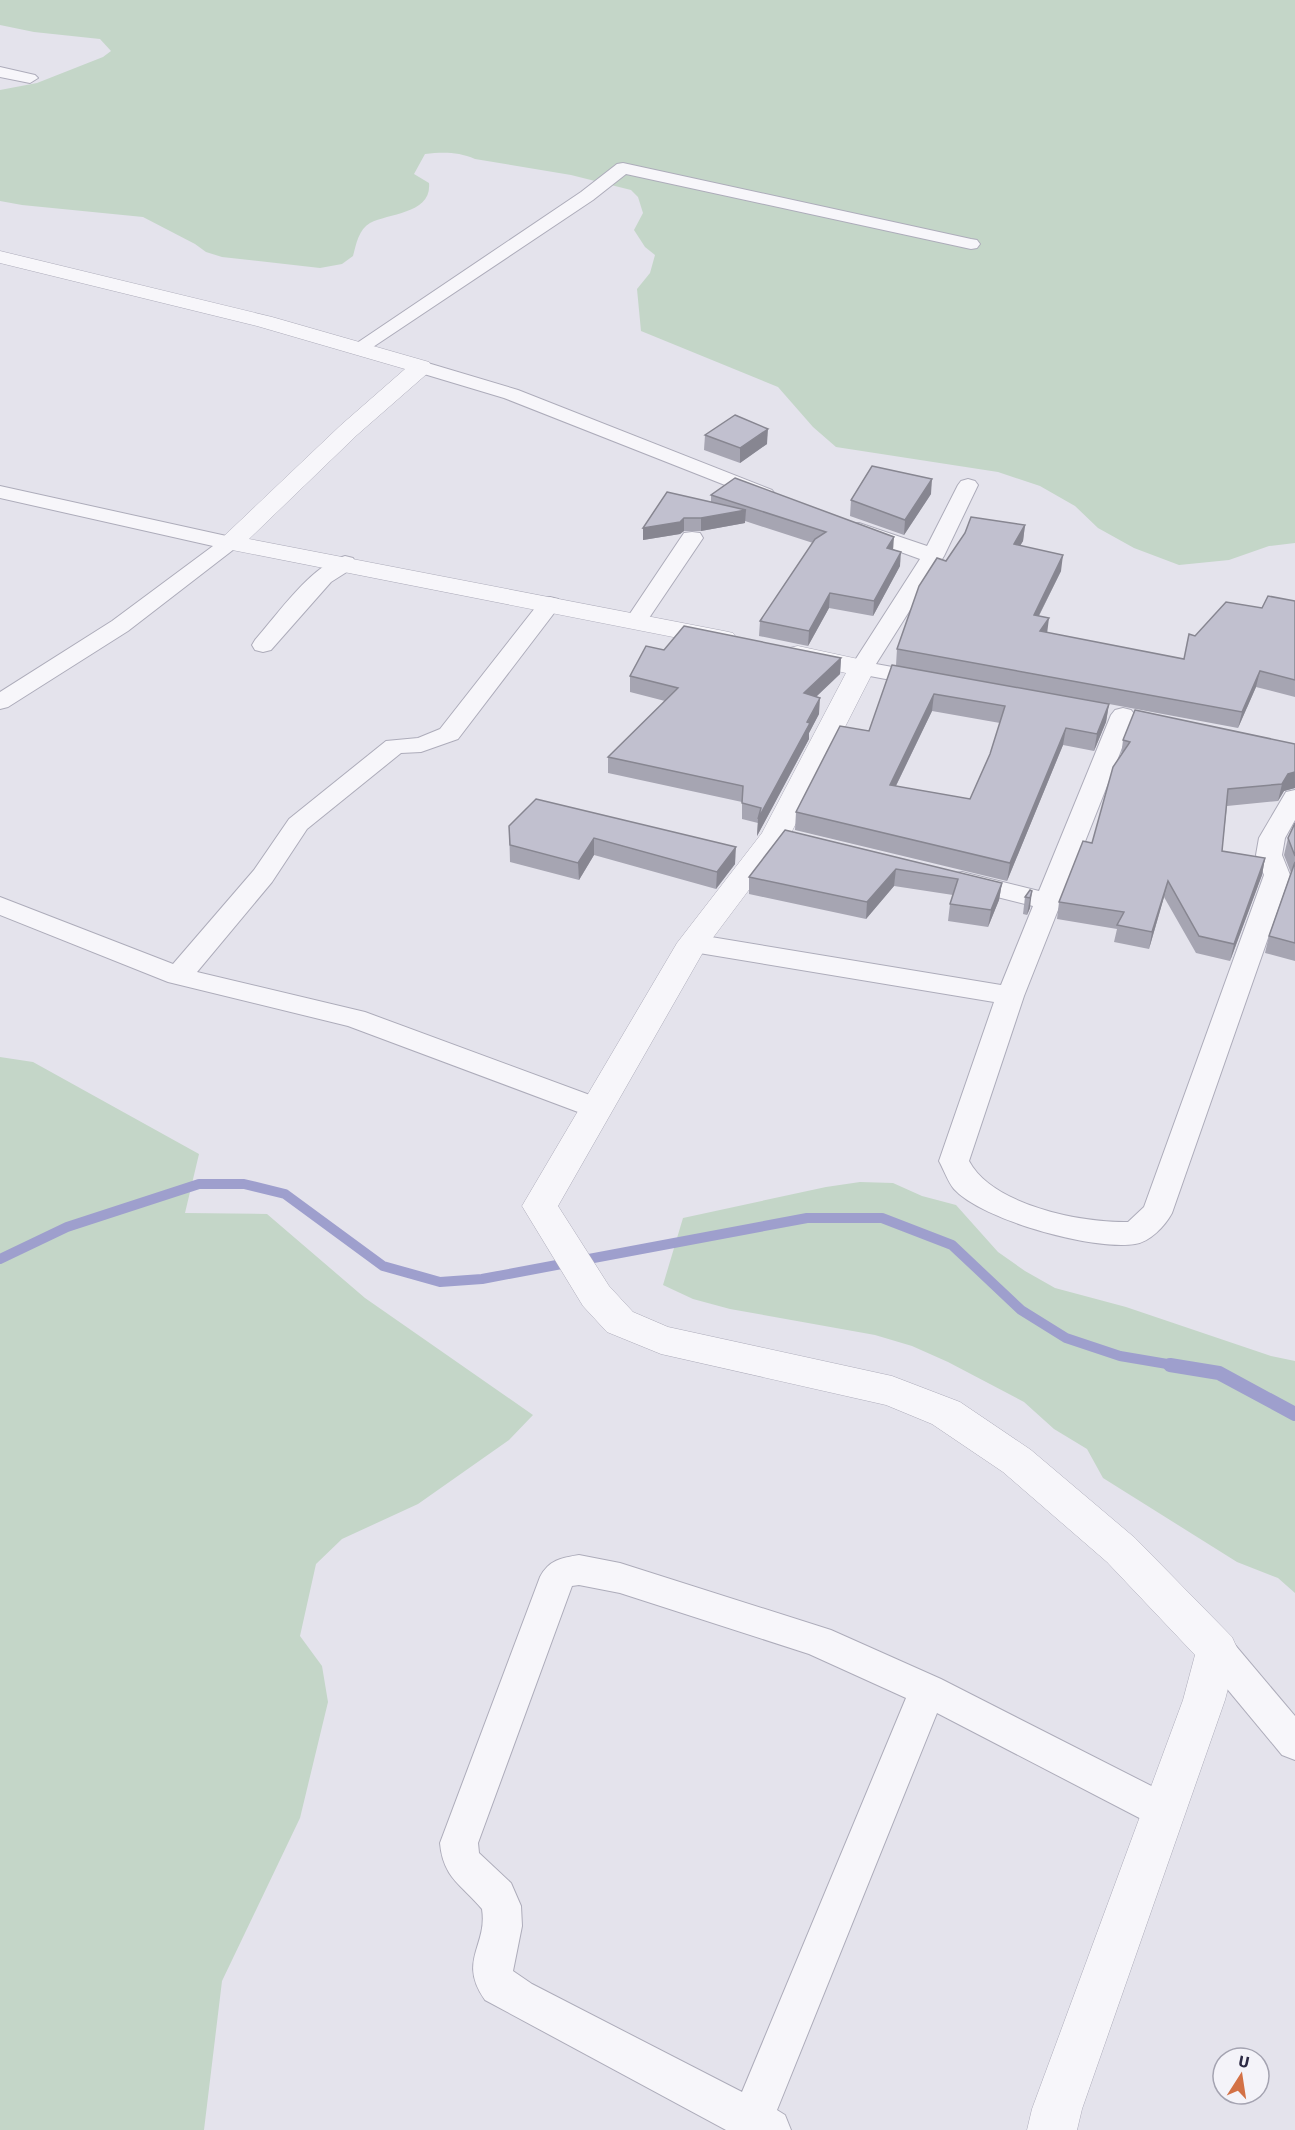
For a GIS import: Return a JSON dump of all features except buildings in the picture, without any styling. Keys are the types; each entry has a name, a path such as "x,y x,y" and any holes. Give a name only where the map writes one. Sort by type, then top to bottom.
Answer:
{"street":[{"path":"0,72 30,78"},
{"path":"360,347 587,196 623,168 971,244"},
{"path":"0,257 360,347 511,394 781,500"},
{"path":"0,702 120,626 231,543 349,430 421,367"},
{"path":"968,485 933,556 862,668 786,838 693,943 540,1206 596,1296 620,1322 661,1340 891,1391 946,1413 1017,1461 1121,1550 1218,1650 1295,1743"},
{"path":"0,492 231,543 345,563 862,668 953,684"},
{"path":"846,524 933,556"},
{"path":"636,621 692,538"},
{"path":"262,645 323,577 345,563"},
{"path":"178,976 263,876 298,824 395,746 421,746 449,734 550,604"},
{"path":"1123,715 1010,996 954,1161 965,1182 1008,1210 1101,1234 1135,1233 1157,1213 1286,877 1269,855 1272,838 1295,797"},
{"path":"934,873 1048,901"},
{"path":"0,905 178,976 355,1019 596,1108"},
{"path":"693,943 1010,996"},
{"path":"928,1690 760,2126 518,1998 497,1984 491,1973 504,1919 501,1904 493,1893 467,1869 459,1856 459,1843 558,1577 565,1572 579,1570 620,1578 818,1641 928,1690 1165,1812"},
{"path":"1052,2130 1057,2109 1204,1700 1218,1650"}],"green space":[{"path":"0,0 1295,0 1295,543 1269,546 1229,560 1179,565 1134,548 1098,528 1075,506 1040,486 998,472 836,447 813,427 778,387 641,331 637,289 650,273 655,255 645,247 634,230 643,213 638,197 631,190 571,175 457,154 425,154 414,174 429,183 424,201 408,211 370,223 361,233 353,256 342,264 320,268 222,257 206,252 143,217 0,201 0,90 37,83 103,57 111,51 100,39 34,32 0,25"},
{"path":"0,1057 33,1062 199,1154 185,1213 267,1214 365,1298 533,1415 509,1440 418,1504 342,1539 316,1564 300,1636 322,1666 328,1702 300,1818 222,1981 204,2130 0,2130"},
{"path":"860,1182 893,1183 922,1196 956,1205 998,1252 1055,1288 1126,1307 1271,1356 1295,1361 1295,1593 1278,1578 1237,1562 1103,1478 1087,1449 1054,1429 1024,1402 948,1362 912,1346 875,1335 730,1309 693,1299 663,1285 683,1218 826,1187"}],"waterway":[{"path":"0,1259 67,1227 199,1184 244,1184 285,1194 383,1266 440,1282 482,1279 807,1218 882,1218 952,1245 1021,1310 1066,1338 1120,1356 1179,1366"},
{"path":"1170,1365 1219,1373 1295,1414"}]}
